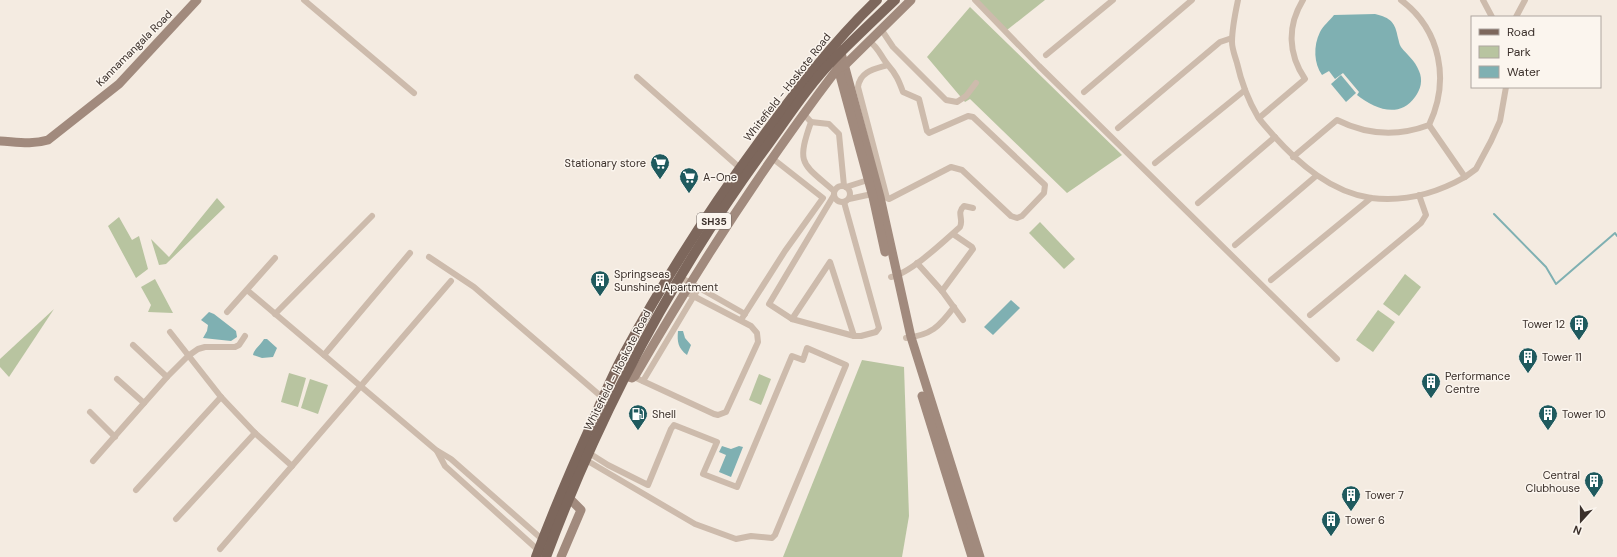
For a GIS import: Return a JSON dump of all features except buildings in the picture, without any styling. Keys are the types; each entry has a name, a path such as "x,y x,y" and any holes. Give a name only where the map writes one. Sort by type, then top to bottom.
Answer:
{"main road":[{"name":"Whitefield - Hoskote Road","path":"540,555 569,498 587,456 677,282 750,169 835,51 877,0"},
{"name":"Whitefield - Hoskote Road","path":"540,555 543,540 603,398 622,359 650,307 706,217 790,98 835,51 895,0"}],"street":[{"name":"Kannamangala Road","path":"0,141 40,143 48,140 119,84 197,0"},
{"path":"304,0 414,93"},
{"path":"677,282 687,287 694,296 742,320 755,329 758,336 758,342 726,412 722,414 714,414 629,376 687,287 772,158 804,113 841,66 911,0"},
{"path":"975,0 1106,132 1337,359"},
{"path":"1046,55 1113,0"},
{"path":"1084,92 1192,0"},
{"path":"1238,0 1234,16 1232,43 1245,90 1258,118 1293,157 1316,176 1344,190 1371,198 1410,197 1441,189 1465,176 1476,169 1494,134 1500,121 1506,88"},
{"path":"1258,118 1305,79 1294,56 1291,38 1293,21 1303,0"},
{"path":"1401,0 1414,11 1426,28 1438,56 1441,76 1439,96 1428,125"},
{"path":"1483,0 1491,16"},
{"path":"1517,16 1525,0"},
{"path":"881,29 893,47 946,100 957,102 966,96 976,83"},
{"path":"1118,128 1220,42 1232,38"},
{"path":"869,41 877,46 888,65 898,77 903,92 919,99 927,131 929,133 970,115 1045,185 1046,189 1022,216 1017,218 1011,216 962,170 951,167 889,199 884,199"},
{"path":"835,51 884,199"},
{"path":"888,65 867,71 861,77 858,87 884,199 894,277"},
{"path":"841,66 908,337 972,557"},
{"path":"637,77 740,168"},
{"path":"1155,163 1245,90"},
{"path":"804,113 811,122 828,124 839,134 845,187 850,191 846,201 879,328 876,332 861,336 854,336 792,318 769,304 838,187 845,187 868,180"},
{"path":"1293,157 1337,120 1356,129 1388,134 1409,131 1428,125"},
{"path":"811,122 804,142 802,157 808,169 834,193 836,200 846,201 872,194"},
{"path":"1428,125 1465,176"},
{"path":"1198,203 1275,137"},
{"path":"742,320 785,251 823,198 772,158"},
{"path":"1235,245 1316,176"},
{"path":"1310,315 1421,223 1426,215 1419,195"},
{"path":"1271,280 1371,198"},
{"path":"894,277 918,263 953,234 961,226 959,214 962,209 968,206 973,208"},
{"path":"274,314 372,216"},
{"path":"942,291 972,249 972,247 953,234"},
{"path":"324,355 410,253"},
{"path":"429,256 474,287 603,398"},
{"path":"227,312 275,258"},
{"path":"792,318 830,262 854,336"},
{"path":"918,263 942,291 963,320"},
{"path":"220,549 362,387 451,281"},
{"path":"677,282 687,287 698,289 745,314"},
{"path":"643,381 698,289"},
{"path":"247,290 436,450 451,459 543,540"},
{"path":"908,337 930,333 941,323 954,307"},
{"path":"170,332 221,397 255,433 292,466"},
{"path":"93,461 166,377 188,356 198,348 239,345 245,336"},
{"path":"908,337 980,557"},
{"path":"133,345 166,377"},
{"path":"808,348 846,365 778,528 772,538 751,536 736,539 695,524 587,456 648,486 674,425 717,442 703,474 737,486 792,356 803,360 808,348"},
{"path":"117,379 144,403"},
{"path":"136,490 221,397"},
{"path":"90,412 115,437"},
{"path":"176,519 255,433"},
{"path":"436,450 445,466 540,555"},
{"path":"561,557 581,510 569,498"}],"green space":[{"path":"978,0 1045,0 1007,30"},
{"path":"970,7 1122,155 1067,193 970,99 965,102 927,57"},
{"path":"217,198 225,207 166,264 159,265 151,239 169,257"},
{"path":"119,217 132,240 139,236 148,269 136,278 108,226"},
{"path":"1040,222 1075,259 1064,269 1029,233"},
{"path":"1405,274 1421,287 1399,316 1383,304"},
{"path":"155,279 173,313 148,312 151,305 141,287"},
{"path":"54,309 9,377 0,367 0,359"},
{"path":"1378,310 1395,322 1373,352 1356,340"},
{"path":"862,360 904,367 909,516 902,557 783,557"},
{"path":"289,373 306,378 298,407 281,402"},
{"path":"759,374 771,379 761,405 749,400"},
{"path":"310,379 328,385 318,414 301,408"}],"water":[{"path":"1375,14 1389,19 1394,24 1400,46 1415,64 1421,78 1420,88 1415,97 1409,104 1394,110 1379,108 1357,95 1359,92 1343,73 1335,79 1329,71 1322,75 1317,66 1315,49 1318,37 1320,32 1334,15"},
{"path":"1341,75 1356,93 1346,102 1331,84"},
{"path":"1011,300 1020,308 993,335 984,327"},
{"path":"209,312 214,314 236,331 237,337 231,341 203,338 207,331 208,325 201,320"},
{"path":"678,331 683,331 685,338 691,345 687,355 679,344"},
{"path":"264,339 267,339 277,348 273,357 262,358 253,355"},
{"path":"722,446 731,449 739,446 743,447 731,477 719,472 726,455 719,452"}],"waterway":[{"path":"1494,214 1546,267 1556,284 1615,233 1617,236"}],"place":[{"name":"Stationary store","path":"660,180"},
{"name":"A-One","path":"689,194"},
{"name":"Springseas Sunshine Apartment","path":"600,297"},
{"name":"Tower 12","path":"1579,341"},
{"name":"Tower 11","path":"1528,374"},
{"name":"Performance Centre","path":"1431,399"},
{"name":"Shell","path":"638,431"},
{"name":"Tower 10","path":"1548,431"},
{"name":"Central Clubhouse","path":"1594,498"},
{"name":"Tower 7","path":"1351,512"},
{"name":"Tower 6","path":"1331,537"}]}
